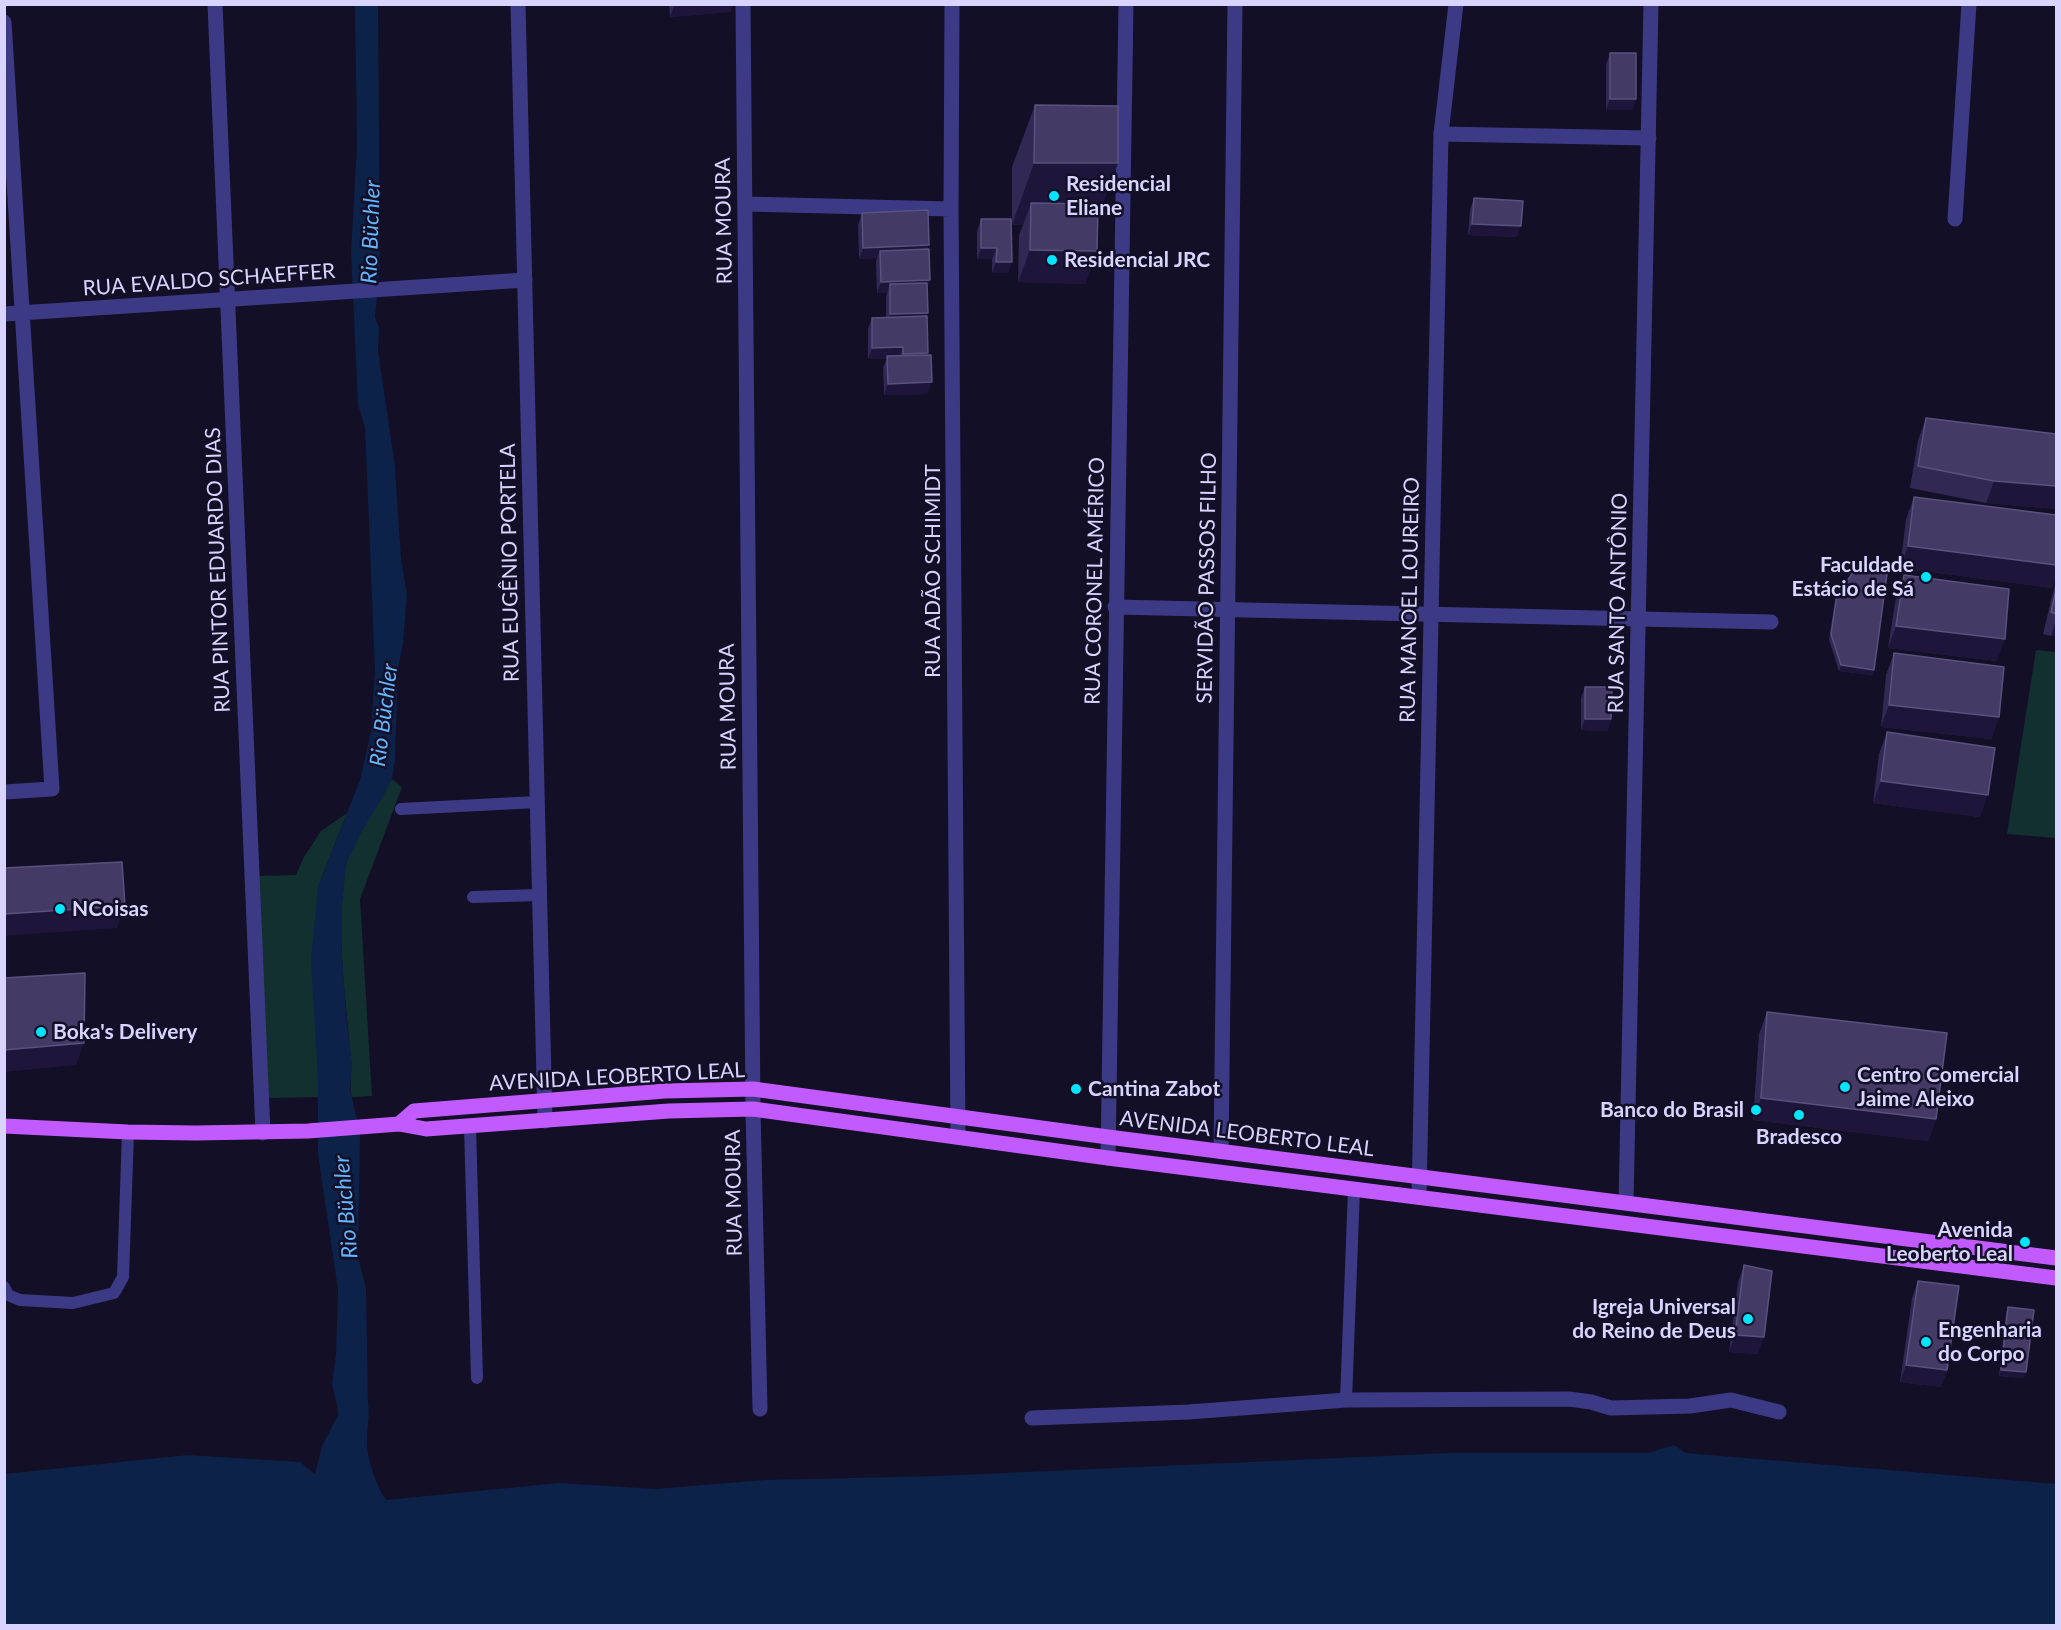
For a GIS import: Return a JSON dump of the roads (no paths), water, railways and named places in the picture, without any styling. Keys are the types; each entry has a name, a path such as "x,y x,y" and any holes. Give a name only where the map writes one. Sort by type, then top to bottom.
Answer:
{"main road":[{"name":"AVENIDA LEOBERTO LEAL","path":"399,1124 414,1111 674,1090 753,1089 1221,1152 2056,1258"},
{"name":"AVENIDA LEOBERTO LEAL","path":"4,1126 128,1132 263,1133 399,1124 426,1129 669,1111 753,1109 1108,1158 2056,1278"}],"street":[{"name":"RUA PINTOR EDUARDO DIAS","path":"215,4 263,1133"},
{"name":"RUA EUGÊNIO PORTELA","path":"518,4 545,1121"},
{"name":"RUA MOURA","path":"743,4 753,1109 760,1409"},
{"name":"RUA ADÃO SCHIMIDT","path":"952,4 951,208 958,1137"},
{"name":"RUA CORONEL AMÉRICO","path":"1108,1158 1126,4"},
{"name":"SERVIDÃO PASSOS FILHO","path":"1221,1152 1235,4"},
{"name":"RUA MANOEL LOUREIRO","path":"1419,1197 1441,134 1456,4"},
{"name":"RUA SANTO ANTÔNIO","path":"1626,1203 1651,4"},
{"path":"1955,219 1969,4"},
{"path":"4,22 52,789 4,792"},
{"path":"1441,134 1648,138"},
{"path":"745,204 951,208"},
{"name":"RUA EVALDO SCHAEFFER","path":"4,314 525,280"},
{"path":"1115,608 1771,622"},
{"path":"1032,1418 1189,1412 1346,1400 1569,1399 1611,1407 1690,1406 1731,1400 1779,1412"}],"lane":[{"path":"401,809 537,802"},
{"path":"473,897 539,895"},
{"path":"470,1126 477,1378"},
{"path":"4,1287 8,1295 20,1300 73,1303 114,1293 123,1277 128,1132"},
{"path":"1346,1400 1354,1189"}],"water":[{"name":"Rio Büchler","path":"355,5 378,5 380,267 375,317 379,328 378,351 395,466 401,559 407,594 403,644 398,668 395,760 392,779 346,864 341,944 352,1063 350,1089 360,1133 358,1257 366,1289 369,1412 367,1447 373,1472 386,1500 559,1483 656,1489 765,1480 937,1476 1450,1453 1648,1453 1674,1445 1686,1453 2056,1484 2056,1625 5,1625 4,1474 188,1455 300,1462 315,1474 322,1446 338,1415 332,1384 336,1354 338,1290 318,1154 318,1080 311,959 318,887 360,780 371,731 375,671 365,427 358,405 351,252 357,146"}],"place":[{"name":"Residencial Eliane","path":"1054,196"},
{"name":"Residencial JRC","path":"1052,260"},
{"name":"Faculdade Estácio de Sá","path":"1926,577"},
{"name":"NCoisas","path":"60,909"},
{"name":"Boka's Delivery","path":"41,1032"},
{"name":"Centro Comercial Jaime Aleixo","path":"1845,1087"},
{"name":"Cantina Zabot","path":"1076,1089"},
{"name":"Banco do Brasil","path":"1756,1110"},
{"name":"Bradesco","path":"1799,1115"},
{"name":"Avenida Leoberto Leal","path":"2025,1242"},
{"name":"Igreja Universal do Reino de Deus","path":"1748,1319"},
{"name":"Engenharia do Corpo","path":"1926,1342"}]}
